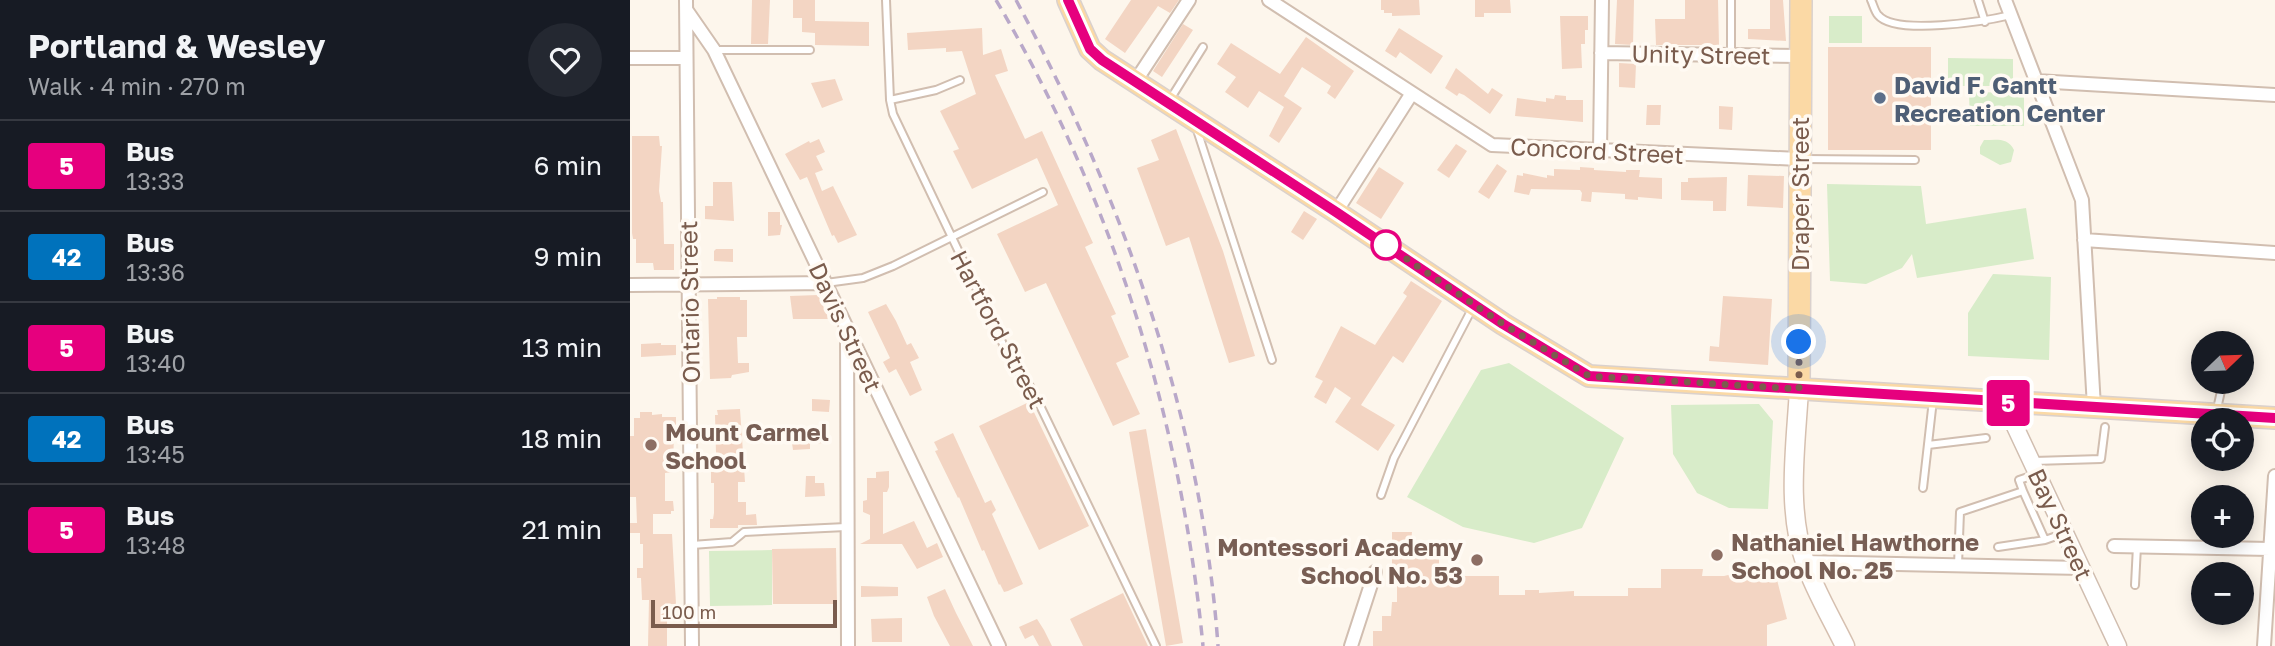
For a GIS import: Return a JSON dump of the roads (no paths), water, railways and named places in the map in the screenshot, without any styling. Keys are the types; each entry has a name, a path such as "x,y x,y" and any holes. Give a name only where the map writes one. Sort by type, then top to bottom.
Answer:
{"main road":[{"path":"1068,0 1090,49 1102,60 1475,305 1589,376 2191,413"},
{"name":"Draper Street","path":"1799,389 1801,0"},
{"path":"1799,389 1795,507 1805,562 1845,646"},
{"path":"2254,417 2275,418"}],"street":[{"path":"1135,82 1189,0"},
{"name":"Concord Street","path":"1269,0 1492,145 1799,159"},
{"path":"1600,151 1602,0"},
{"path":"2005,0 2082,200 2094,407"},
{"name":"Davis Street","path":"686,6 714,50 999,646"},
{"name":"Ontario Street","path":"686,6 692,646"},
{"name":"Unity Street","path":"1601,53 1800,55"},
{"path":"630,58 686,58"},
{"path":"2036,81 2275,95"},
{"path":"1336,212 1412,93"},
{"path":"2084,240 2275,253"},
{"path":"630,285 826,283"},
{"path":"847,329 848,646"},
{"name":"Bay Street","path":"2004,402 2118,646"},
{"path":"2264,646 2275,476"},
{"path":"2114,546 2270,549"},
{"path":"1805,562 2082,568"},
{"path":"1351,646 1375,572"}],"lane":[{"name":"Hartford Street","path":"886,0 890,100 893,114 1012,363 1032,389 1156,646"},
{"path":"1731,0 1731,55"},
{"path":"1871,0 1878,16 1891,23 1944,26 1985,22 2011,15"},
{"path":"1978,0 1985,22"},
{"path":"1168,103 1203,47"},
{"path":"714,50 810,50"},
{"path":"890,100 925,93 960,80"},
{"path":"1195,121 1272,360"},
{"path":"1799,159 1915,160"},
{"path":"826,283 863,278 952,238 1043,192"},
{"path":"1381,495 1394,458 1475,305"},
{"path":"1923,488 1933,398"},
{"path":"2045,540 2019,480 2035,467 2101,459 2105,427"},
{"path":"1928,445 1986,438"},
{"path":"1958,565 1960,512 2023,491"},
{"path":"692,545 732,541 744,533 846,527"},
{"path":"1998,547 2045,540 2066,533"},
{"path":"2136,585 2137,546"}],"railway":[{"path":"996,0 1037,75 1074,152 1107,231 1135,311 1178,477 1193,561 1203,646"},
{"path":"1016,0 1090,153 1123,232 1151,312 1195,477 1209,561 1218,646"}],"place":[{"name":"David F. Gantt Recreation Center","path":"1880,98"},
{"name":"Mount Carmel School","path":"651,445"},
{"name":"Nathaniel Hawthorne School No. 25","path":"1717,555"},
{"name":"Montessori Academy School No. 53","path":"1477,560"}]}
